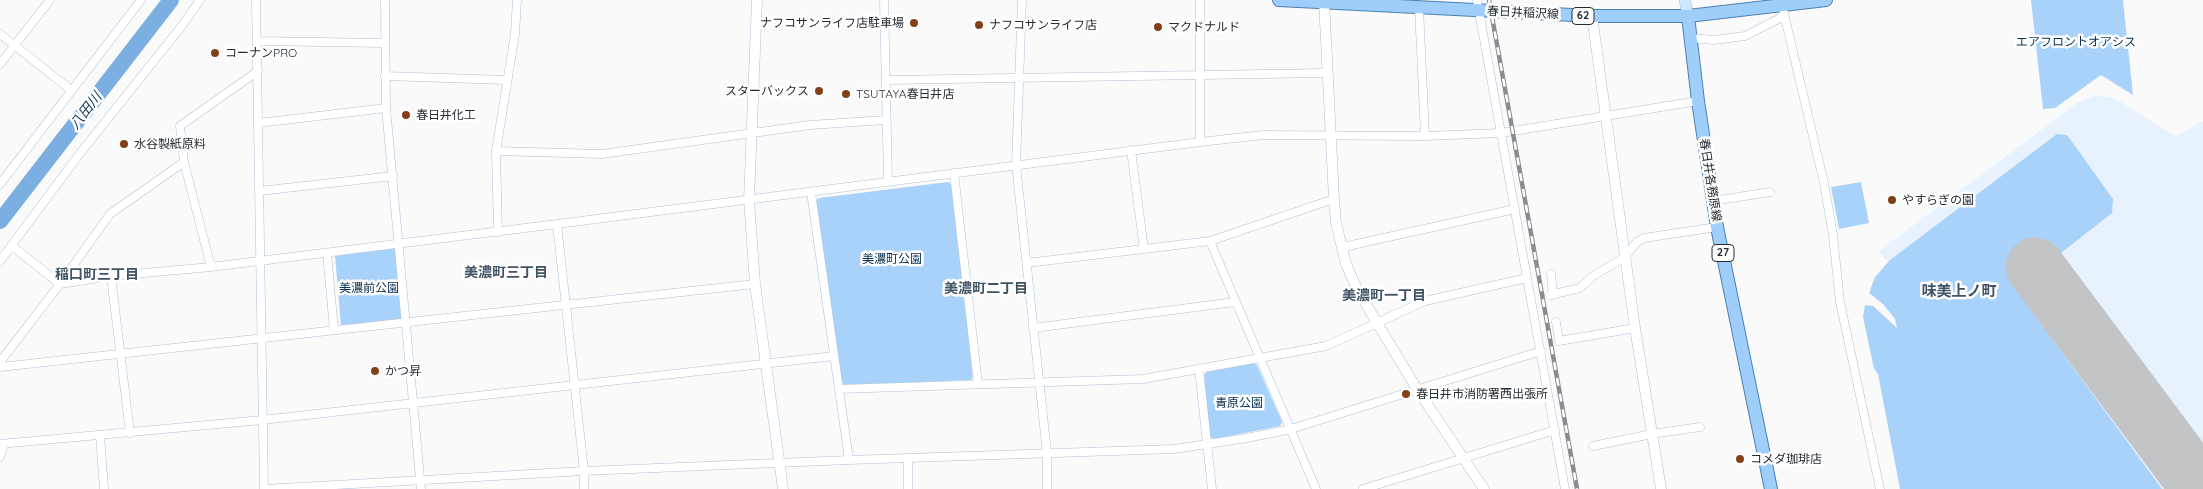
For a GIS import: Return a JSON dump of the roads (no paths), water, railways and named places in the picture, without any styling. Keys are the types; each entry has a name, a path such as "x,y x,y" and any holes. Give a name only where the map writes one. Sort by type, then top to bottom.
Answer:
{"main road":[{"name":"春日井稲沢線","path":"1279,0 1324,1 1419,8 1478,6 1592,16 1688,16 1782,7 1826,0"},
{"path":"1685,0 1688,16"},
{"name":"春日井各務原線","path":"1688,16 1698,101 1717,227 1772,489"}],"street":[{"path":"0,64 50,0"},
{"path":"0,184 141,0"},
{"path":"0,261 78,156 182,27 200,0"},
{"path":"256,0 264,489 322,488 420,480 584,471 1174,449 1207,445 1291,429 1541,351"},
{"path":"385,0 386,108 400,244 421,489"},
{"path":"498,232 496,151 515,34 517,0"},
{"path":"757,0 749,200 755,284 781,463 783,489"},
{"path":"884,0 888,181"},
{"path":"1022,0 1016,165 1047,453 1047,489"},
{"path":"1200,0 1200,142"},
{"path":"1324,1 1326,73 1334,200 1336,223 1346,264 1356,287 1376,323 1417,389 1484,489"},
{"path":"1478,6 1565,489"},
{"path":"1690,38 1714,40 1745,36 1782,7 1824,183 1833,235 1840,302 1880,489"},
{"path":"1419,8 1424,136"},
{"path":"1592,16 1635,328 1661,489"},
{"path":"0,34 71,90"},
{"path":"258,41 384,43"},
{"path":"211,267 184,162 180,126 258,71"},
{"path":"886,80 1326,73"},
{"path":"385,76 507,80"},
{"path":"12,246 60,284 111,276 211,267 498,232 1200,142 1263,135 1424,136 1501,133 1698,101"},
{"path":"259,124 386,108"},
{"path":"496,151 602,154 751,132 810,125 886,120"},
{"path":"1131,150 1144,249"},
{"path":"0,362 60,284 110,214 184,162"},
{"path":"954,173 978,384"},
{"path":"259,191 393,176"},
{"path":"811,192 849,460"},
{"path":"1714,201 1770,192"},
{"path":"1027,263 1210,241 1334,200"},
{"path":"1343,247 1515,209"},
{"path":"557,224 584,471 584,489"},
{"path":"1551,274 1552,295 1580,288 1593,276 1625,257 1637,242 1644,238 1717,227"},
{"path":"1210,241 1316,489"},
{"path":"327,252 334,330"},
{"path":"111,276 130,433"},
{"path":"839,389 1143,379 1326,346 1425,301 1527,278"},
{"path":"0,367 755,284"},
{"path":"1033,328 1235,302"},
{"path":"1556,322 1559,341 1635,328"},
{"path":"0,457 2,444 262,420 834,356"},
{"path":"1199,369 1212,489"},
{"path":"1593,446 1700,427"},
{"path":"1363,489 1555,430"},
{"path":"100,435 104,489"},
{"path":"908,458 908,489"}],"waterway":[{"name":"八田川","path":"0,221 171,0"}],"railway":[{"path":"1489,0 1577,489"}],"place":[{"name":"ナフコサンライフ店駐車場","path":"914,23"},
{"name":"ナフコサンライフ店","path":"979,25"},
{"name":"マクドナルド","path":"1158,27"},
{"name":"コーナンPRO","path":"215,53"},
{"name":"スターバックス","path":"819,91"},
{"name":"TSUTAYA春日井店","path":"846,94"},
{"name":"春日井化工","path":"406,115"},
{"name":"水谷製紙原料","path":"124,144"},
{"name":"やすらぎの園","path":"1892,200"},
{"name":"かつ昇","path":"375,371"},
{"name":"春日井市消防署西出張所","path":"1406,394"},
{"name":"コメダ珈琲店","path":"1740,459"}],"district":[{"name":"美濃町三丁目","path":"506,273"},
{"name":"稲口町三丁目","path":"97,275"},
{"name":"美濃町二丁目","path":"986,289"},
{"name":"味美上ノ町","path":"1959,291"},
{"name":"美濃町一丁目","path":"1384,296"}],"park label":[{"name":"エアフロントオアシス","path":"2076,42"},
{"name":"美濃町公園","path":"892,259"},
{"name":"美濃前公園","path":"369,288"},
{"name":"青原公園","path":"1239,403"}]}
